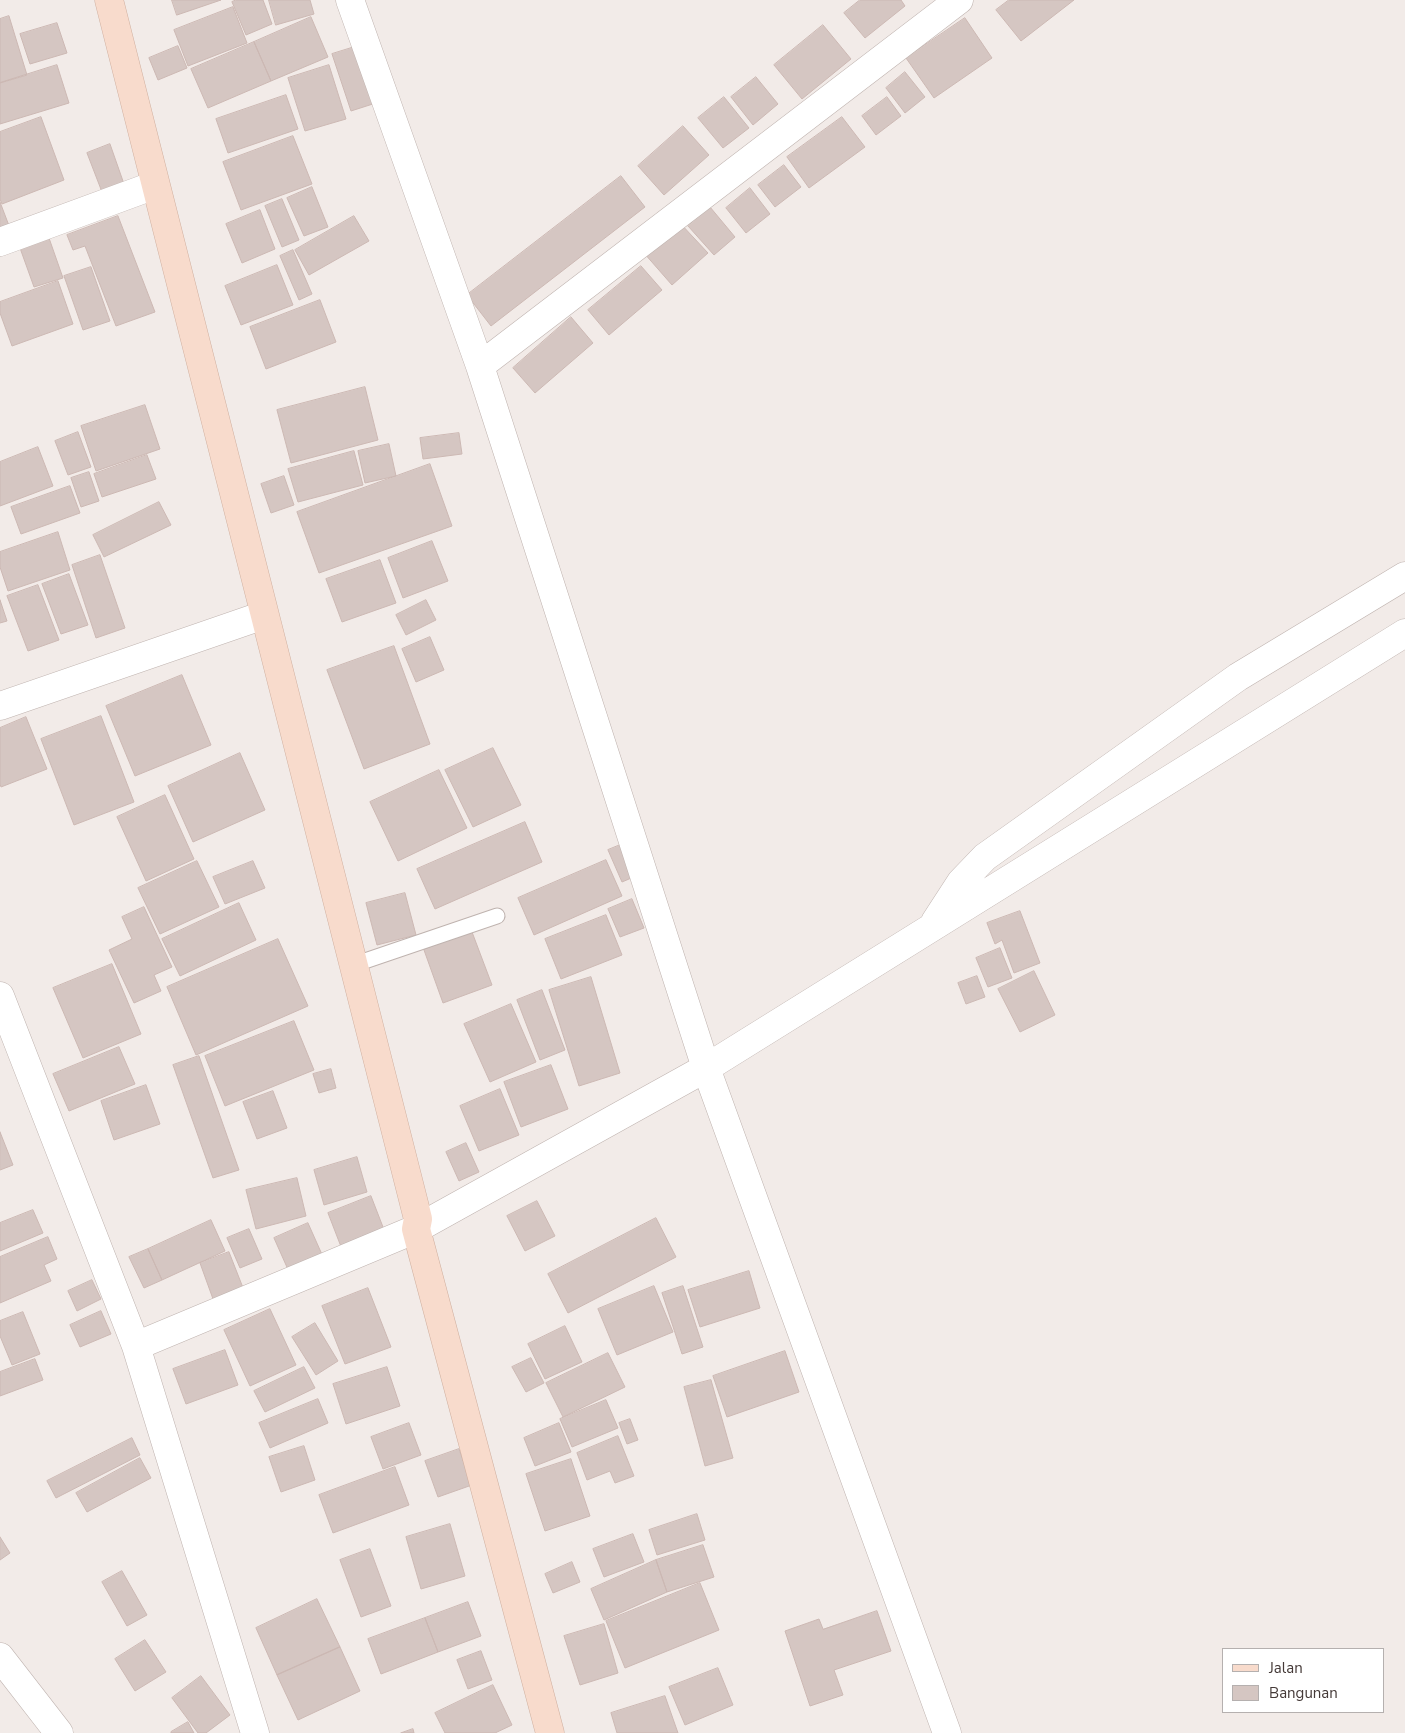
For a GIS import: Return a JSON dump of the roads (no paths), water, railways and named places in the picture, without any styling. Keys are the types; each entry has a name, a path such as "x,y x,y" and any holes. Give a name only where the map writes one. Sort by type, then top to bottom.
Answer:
{"main road":[{"path":"108,0 418,1219 416,1229 550,1733"}],"street":[{"path":"350,0 480,366 706,1068 947,1733"},
{"path":"480,366 960,0"},
{"path":"0,242 155,185"},
{"path":"930,929 961,882 985,857 1238,676 1405,576"},
{"path":"0,706 264,614"},
{"path":"136,1346 416,1229 706,1068 1405,633"},
{"path":"0,996 6,1029 136,1346 255,1733"},
{"path":"0,1656 59,1733"}],"lane":[{"path":"353,965 497,916"}]}
